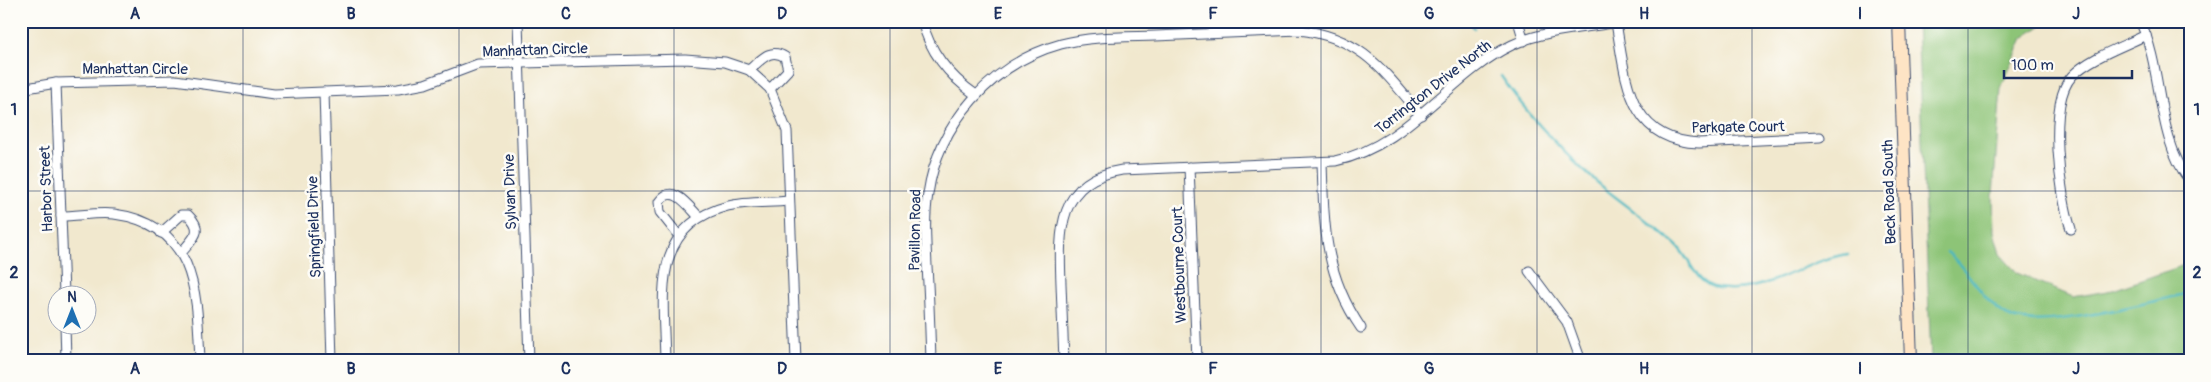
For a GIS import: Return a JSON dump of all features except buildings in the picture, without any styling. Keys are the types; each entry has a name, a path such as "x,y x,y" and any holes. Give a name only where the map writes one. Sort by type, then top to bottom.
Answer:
{"main road":[{"name":"Beck Road South","path":"1899,21 1911,361"}],"street":[{"name":"Sylvan Drive","path":"518,21 530,361"},
{"path":"922,21 925,33 939,60 950,74 976,96"},
{"path":"1518,21 1524,41"},
{"path":"2140,21 2151,49 2170,140 2182,169 2190,181"},
{"name":"Torrington Drive North","path":"1064,361 1060,231 1070,202 1082,188 1093,180 1114,172 1322,162 1346,159 1370,151 1394,137 1491,58 1524,41 1552,33 1620,22"},
{"name":"Parkgate Court","path":"1620,22 1630,96 1644,119 1662,134 1683,141 1699,143 1820,137"},
{"name":"Pavillon Road","path":"931,361 926,232 928,195 934,168 945,140 958,117 995,78 1021,60 1048,48 1073,41 1099,38 1299,30 1333,36 1364,52 1382,68 1421,115"},
{"path":"2071,229 2062,194 2058,112 2063,89 2071,77 2084,66 2146,35"},
{"path":"749,70 769,53 778,53 785,57 788,70 770,89"},
{"name":"Manhattan Circle","path":"21,89 56,83 175,80 274,94 398,89 425,84 478,64 685,59 725,62 749,70 770,89 787,131 796,361"},
{"name":"Harbor Street","path":"56,83 64,284"},
{"name":"Springfield Drive","path":"324,92 332,361"},
{"path":"1322,162 1324,219 1330,262 1343,299 1361,328"},
{"name":"Westbourne Court","path":"1189,167 1197,361"},
{"path":"679,236 660,212 659,202 662,198 669,194 678,195 699,217"},
{"path":"665,361 663,274 679,236 699,217 729,205 789,201"},
{"path":"61,216 113,214 138,220 161,233 182,252 191,272 198,302 200,361"},
{"path":"161,233 181,215 188,215 198,227 197,234 182,252"},
{"path":"1529,271 1564,316 1572,332 1581,361"},
{"path":"65,334 66,361"}],"green space":[{"path":"1917,21 2048,21 2023,38 2001,88 1993,196 1994,232 2000,254 2017,273 2073,297 2113,290 2190,263 2190,361 1931,361"}],"waterway":[{"path":"1470,21 1474,28"},
{"path":"1501,76 1537,123 1566,153 1609,192 1675,244 1698,276 1710,286 1735,289 1752,287 1816,263 1848,254"},
{"path":"1947,252 2001,312 2010,317 2025,320 2071,318 2190,293"}]}
